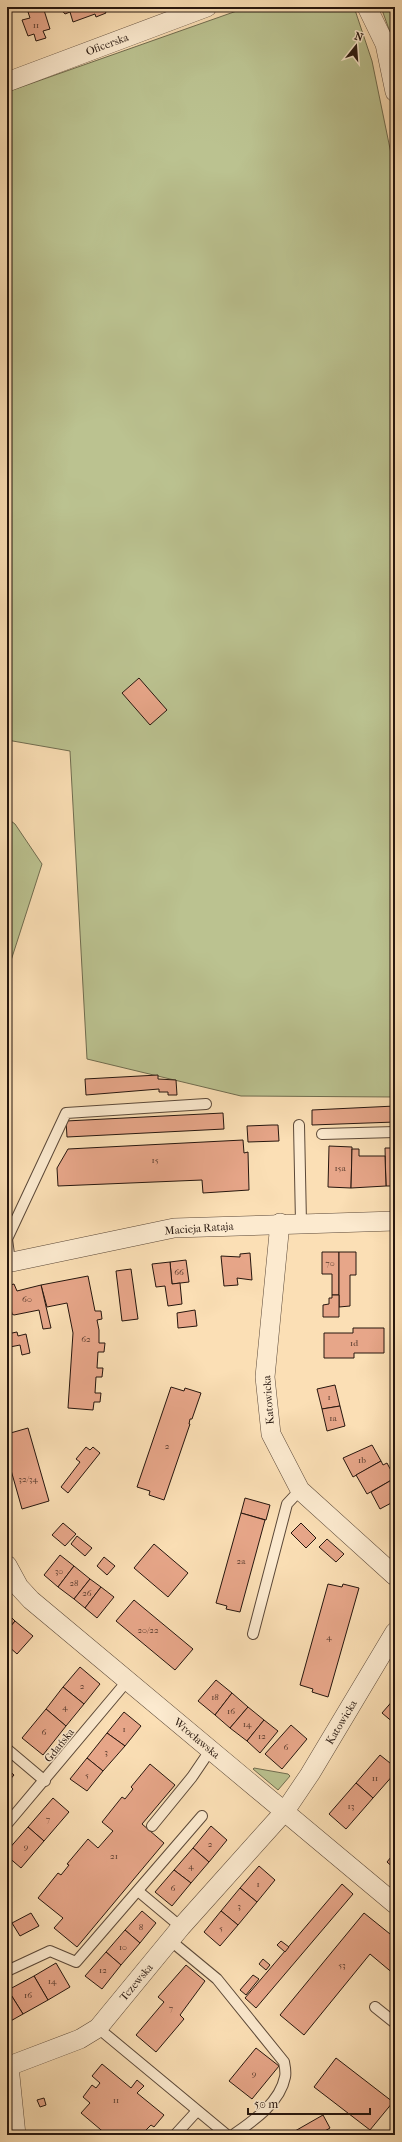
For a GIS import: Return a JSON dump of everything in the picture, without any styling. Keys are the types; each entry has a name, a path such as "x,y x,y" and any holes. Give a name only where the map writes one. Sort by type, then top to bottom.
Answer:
{"street":[{"name":"Oficerska","path":"7,82 207,7"},
{"path":"367,7 385,44 395,92"},
{"name":"Macieja Rataja","path":"9,1263 174,1228 280,1223 395,1221"},
{"name":"Katowicka","path":"280,1223 265,1377 271,1434 300,1490 395,1576"},
{"name":"Wrocławska","path":"7,1565 19,1587 31,1600 395,1904"},
{"name":"Katowicka","path":"285,1811 310,1774 395,1632"},
{"name":"Tczewska","path":"16,2135 10,2116 8,2065 80,2039 98,2028 176,1934 285,1811"}],"lane":[{"path":"9,1263 7,1239 66,1113 206,1104"},
{"path":"299,1125 301,1223"},
{"path":"322,1134 395,1132"},
{"path":"253,1634 287,1504 300,1490"},
{"name":"Gdańska","path":"7,1824 45,1782 128,1680"},
{"path":"7,1749 45,1782"},
{"path":"152,1826 192,1777 211,1749"},
{"path":"7,1971 50,1951 76,1962 202,1816"},
{"path":"138,1891 217,1979 284,2062 286,2076 282,2089 271,2104 234,2135"},
{"path":"375,2007 395,2023"},
{"path":"98,2028 227,2135"},
{"path":"175,2135 197,2111"}],"green space":[{"path":"248,7 354,7 372,61 395,173 395,1097 241,1096 87,1059 70,751 7,740 7,92"},
{"path":"381,7 395,7 395,46"},
{"path":"7,818 15,824 42,864 7,973"},
{"path":"253,1769 288,1774 290,1776 278,1790"}],"building":[{"path":"43,7 50,29 43,31 46,38 36,41 34,34 28,36 22,20 30,18 28,12"},
{"path":"59,7 103,7 106,13 96,17 95,14 73,22 70,12 65,14"},
{"path":"139,678 167,710 150,725 122,693"},
{"path":"158,1075 158,1079 176,1080 177,1095 168,1095 168,1092 159,1092 159,1089 86,1095 85,1079"},
{"path":"395,1106 395,1122 312,1125 312,1110"},
{"path":"223,1113 224,1129 67,1137 66,1121"},
{"path":"278,1125 279,1141 248,1142 247,1126"},
{"path":"243,1140 244,1153 248,1152 249,1190 203,1193 202,1180 58,1186 57,1168 68,1149"},
{"path":"329,1146 352,1147 351,1188 328,1187"},
{"path":"385,1148 395,1148 395,1186 386,1186"},
{"path":"352,1149 359,1149 359,1156 385,1156 386,1186 351,1188"},
{"path":"322,1252 339,1252 339,1295 332,1295 332,1274 322,1274"},
{"path":"339,1252 356,1252 356,1275 350,1275 350,1306 339,1307"},
{"path":"250,1253 252,1280 237,1278 238,1285 224,1286 221,1256 240,1257 240,1254"},
{"path":"186,1260 189,1282 172,1284 170,1262"},
{"path":"170,1262 172,1284 180,1283 182,1304 168,1306 165,1286 156,1287 152,1264"},
{"path":"131,1269 138,1319 122,1321 116,1271"},
{"path":"88,1276 95,1311 101,1311 102,1319 97,1320 99,1343 105,1343 104,1352 98,1352 97,1368 103,1368 102,1377 96,1377 95,1393 101,1393 100,1402 94,1402 93,1410 68,1408 73,1333 67,1303 47,1307 41,1285"},
{"path":"14,1284 17,1291 41,1285 51,1328 43,1329 39,1310 14,1315 12,1314 7,1286"},
{"path":"332,1295 339,1295 339,1317 323,1317 323,1305 329,1304 329,1298 332,1298"},
{"path":"195,1310 197,1326 178,1328 177,1313"},
{"path":"353,1328 384,1328 384,1353 354,1353 354,1358 324,1358 324,1333 353,1333"},
{"path":"17,1332 18,1336 26,1334 30,1353 22,1355 20,1345 10,1347 7,1334"},
{"path":"335,1385 340,1406 322,1409 317,1389"},
{"path":"171,1387 184,1391 185,1388 201,1393 192,1419 190,1419 190,1424 164,1500 149,1495 150,1491 137,1487"},
{"path":"340,1406 345,1426 327,1431 322,1409"},
{"path":"28,1428 49,1501 22,1509 7,1456 7,1434"},
{"path":"372,1445 381,1461 353,1477 343,1458"},
{"path":"86,1447 90,1450 93,1447 100,1453 68,1493 61,1487 80,1462 76,1459"},
{"path":"381,1461 383,1465 387,1463 395,1478 367,1494 356,1475"},
{"path":"395,1478 395,1506 393,1502 380,1509 371,1492"},
{"path":"245,1498 270,1505 266,1520 241,1513"},
{"path":"241,1513 265,1520 240,1612 226,1609 227,1606 216,1603"},
{"path":"63,1523 76,1534 65,1546 52,1535"},
{"path":"301,1523 316,1538 306,1548 291,1533"},
{"path":"77,1536 92,1548 85,1556 71,1544"},
{"path":"327,1539 344,1554 336,1562 319,1547"},
{"path":"154,1544 188,1573 168,1597 134,1568"},
{"path":"60,1555 74,1566 58,1587 44,1575"},
{"path":"104,1557 115,1566 107,1575 97,1566"},
{"path":"74,1566 90,1579 74,1599 58,1587"},
{"path":"90,1579 101,1587 85,1608 74,1599"},
{"path":"328,1584 342,1587 343,1584 359,1588 328,1697 312,1692 313,1689 300,1685"},
{"path":"101,1587 114,1597 97,1618 85,1608"},
{"path":"134,1600 193,1649 175,1670 116,1621"},
{"path":"7,1613 15,1621 7,1631"},
{"path":"15,1621 33,1636 17,1654 7,1645 7,1631"},
{"path":"80,1667 100,1684 84,1704 63,1687"},
{"path":"216,1680 232,1693 215,1715 198,1701"},
{"path":"63,1687 84,1704 66,1726 46,1709"},
{"path":"232,1693 248,1707 230,1728 215,1715"},
{"path":"395,1698 395,1724 382,1713"},
{"path":"248,1707 264,1720 247,1741 230,1728"},
{"path":"46,1709 66,1726 43,1755 22,1738"},
{"path":"124,1712 141,1726 125,1746 107,1733"},
{"path":"264,1720 278,1731 260,1753 247,1741"},
{"path":"291,1725 307,1739 282,1769 265,1754"},
{"path":"107,1733 125,1746 103,1771 87,1758"},
{"path":"380,1755 395,1767 395,1773 373,1798 356,1783"},
{"path":"87,1758 103,1771 87,1791 70,1779"},
{"path":"150,1764 175,1785 142,1824 164,1843 77,1947 54,1928 63,1918 38,1898 58,1873 61,1875 69,1865 67,1864 88,1839 98,1848 113,1831 102,1822 122,1797 125,1799 133,1789 131,1787"},
{"path":"7,1769 14,1775 7,1783"},
{"path":"356,1783 373,1798 346,1829 329,1814"},
{"path":"53,1798 69,1812 44,1841 28,1827"},
{"path":"211,1826 227,1840 209,1862 193,1848"},
{"path":"28,1827 44,1841 21,1868 7,1856 7,1851"},
{"path":"193,1848 209,1862 191,1883 174,1870"},
{"path":"395,1852 395,1869 387,1862"},
{"path":"259,1866 275,1880 257,1902 240,1888"},
{"path":"174,1870 191,1883 172,1906 155,1892"},
{"path":"342,1884 353,1894 256,2008 245,1998"},
{"path":"240,1888 257,1902 238,1925 221,1911"},
{"path":"142,1911 156,1923 140,1943 125,1930"},
{"path":"221,1911 238,1925 220,1946 204,1932"},
{"path":"31,1913 39,1926 20,1936 12,1923"},
{"path":"364,1913 395,1938 395,1975 370,1954 304,2035 280,2015"},
{"path":"125,1930 140,1943 121,1965 106,1952"},
{"path":"281,1941 289,1947 285,1952 277,1945"},
{"path":"106,1952 121,1965 102,1989 85,1976"},
{"path":"263,1959 270,1965 266,1970 259,1964"},
{"path":"56,1963 70,1987 48,2000 34,1976"},
{"path":"186,1965 205,1981 180,2015 184,2019 156,2052 136,2035 164,2002 158,1997"},
{"path":"253,1975 259,1979 246,1995 240,1990"},
{"path":"34,1976 48,2000 23,2014 8,1990"},
{"path":"8,1990 23,2014 7,2023 7,1991"},
{"path":"256,2048 279,2066 252,2099 229,2081"},
{"path":"336,2058 393,2102 370,2130 314,2087"},
{"path":"102,2064 131,2088 137,2080 144,2086 137,2093 164,2115 154,2127 151,2125 146,2130 152,2135 107,2135 81,2113 90,2103 83,2097 92,2085 96,2088 100,2083 92,2076"},
{"path":"44,2098 46,2105 40,2107 37,2100"},
{"path":"323,2115 330,2128 318,2135 288,2135"}]}
